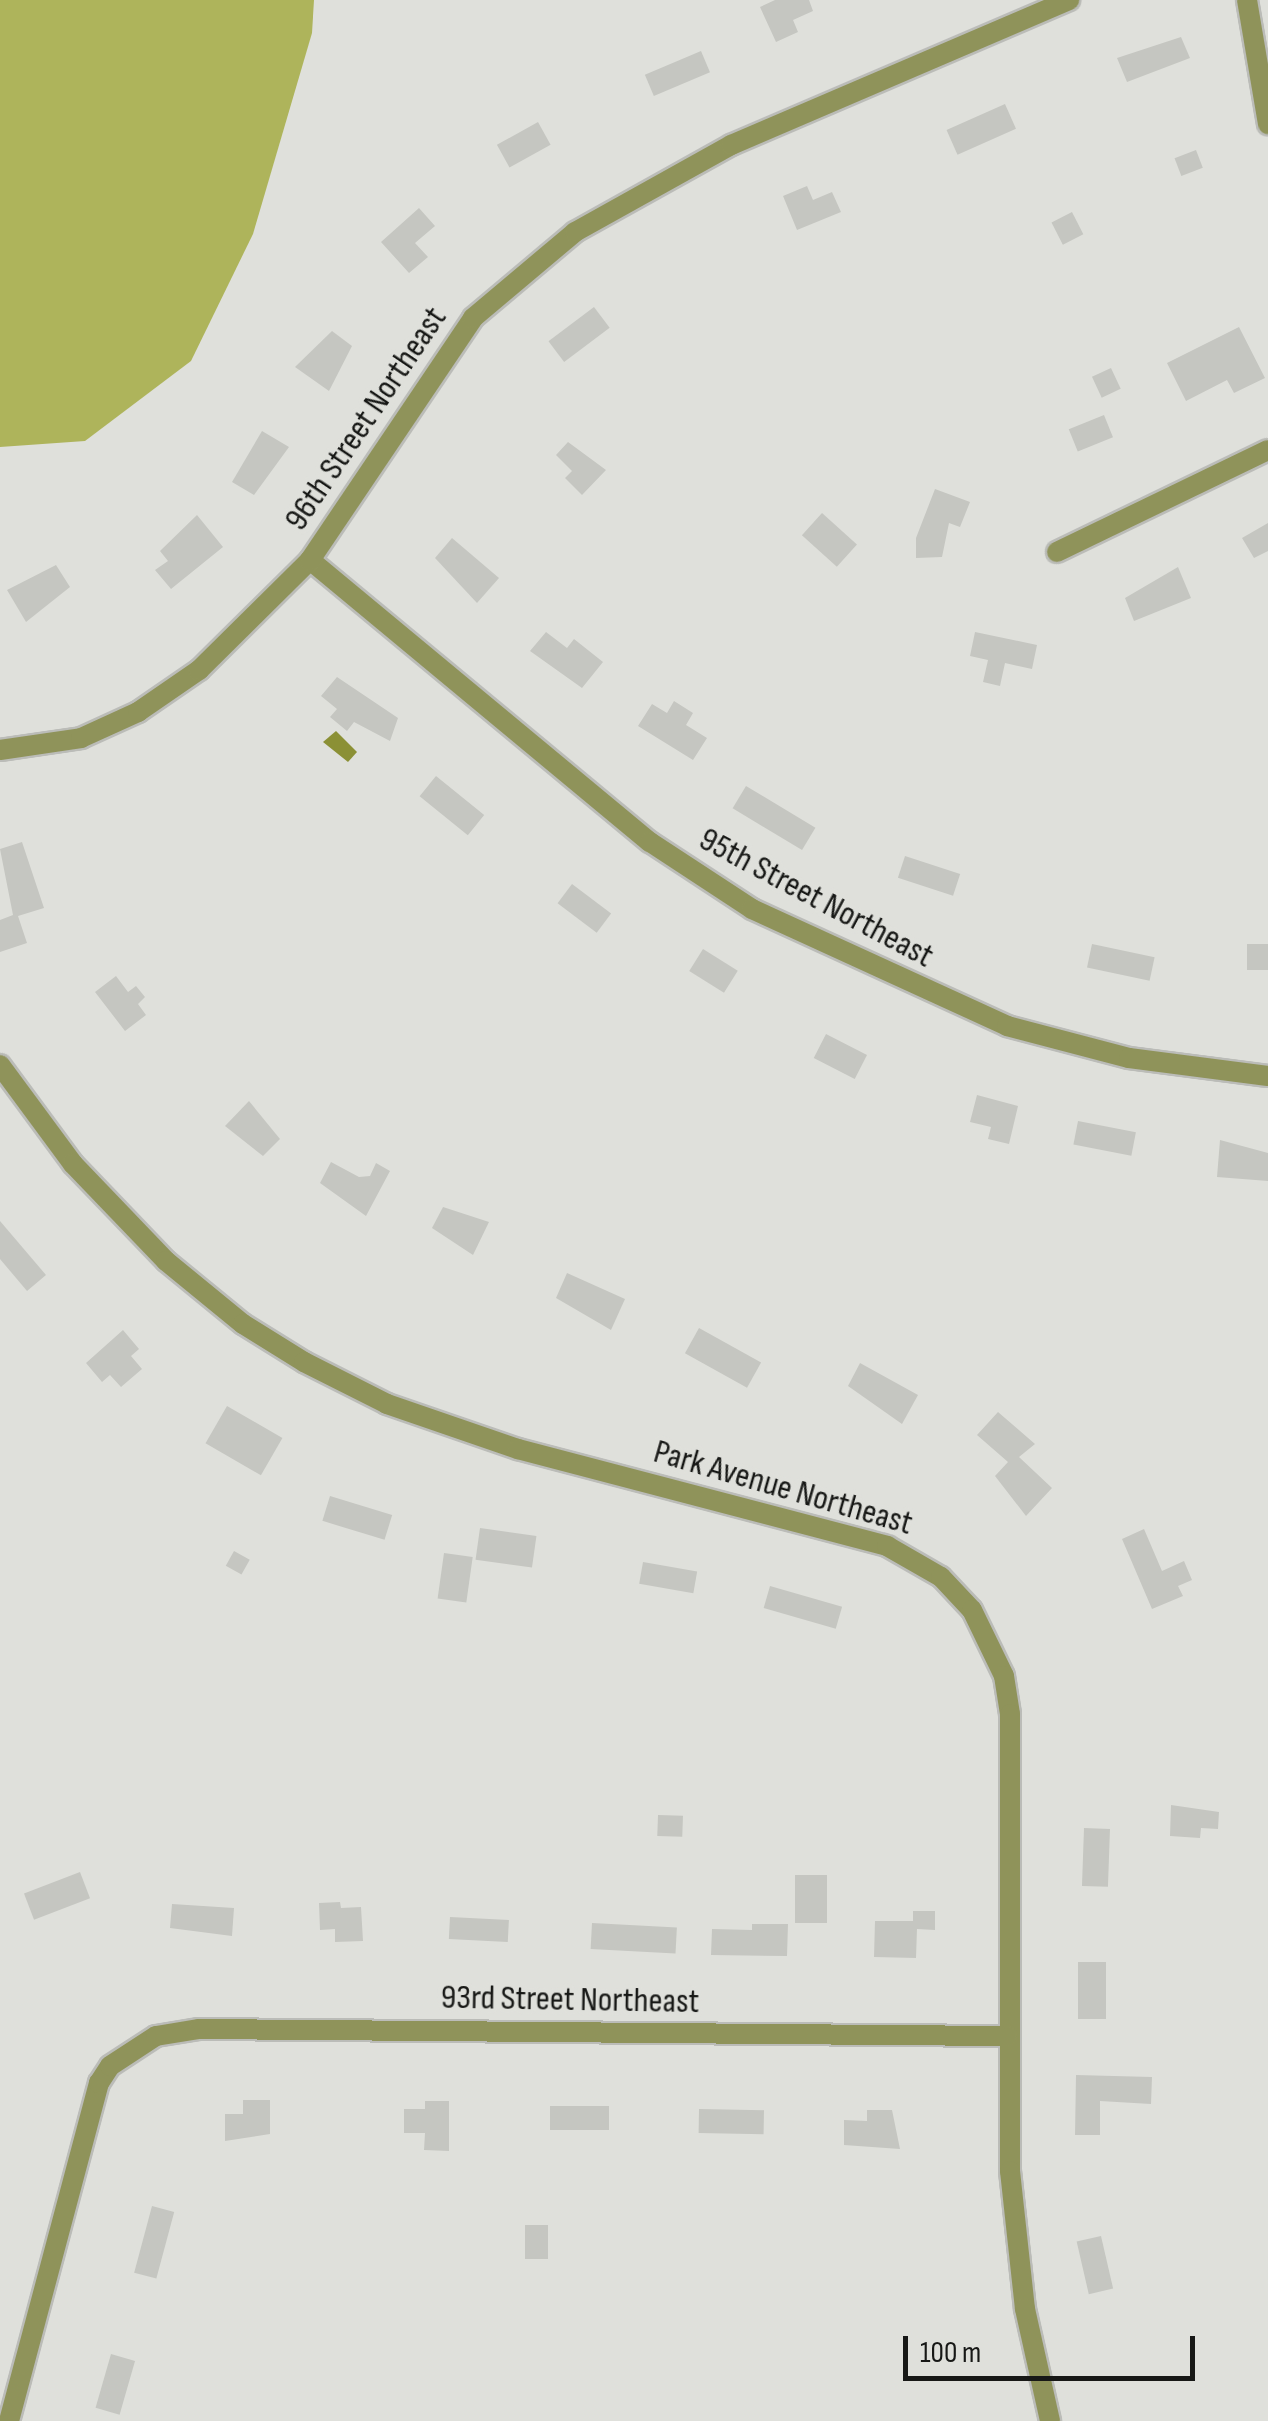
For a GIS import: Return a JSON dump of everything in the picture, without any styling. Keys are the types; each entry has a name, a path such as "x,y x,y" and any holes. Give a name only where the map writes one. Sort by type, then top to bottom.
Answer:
{"street":[{"name":"96th Street Northeast","path":"0,750 81,738 165,696 310,560 444,353 545,253 612,208 731,144 1069,0"},
{"path":"1247,0 1268,124"},
{"path":"1057,552 1268,450"},
{"name":"95th Street Northeast","path":"310,560 650,842 786,927 1007,1026 1129,1058 1268,1076"},
{"name":"Park Avenue Northeast","path":"0,1065 73,1164 182,1276 243,1324 330,1377 518,1448 887,1546 950,1584 990,1641 1010,1714 1007,2036 1014,2226 1050,2421"},
{"name":"93rd Street Northeast","path":"9,2421 98,2083 136,2046 199,2029 1007,2036"}],"shaded area":[{"path":"0,0 314,0 312,33 253,234 191,361 85,441 0,447"},
{"path":"336,731 357,752 348,762 323,742"}],"building":[{"path":"775,0 809,0 813,11 793,20 798,32 776,42 760,7"},
{"path":"1181,37 1190,58 1127,82 1117,58"},
{"path":"701,51 710,72 654,96 645,75"},
{"path":"1005,104 1016,129 958,155 947,130"},
{"path":"538,122 551,145 509,168 497,145"},
{"path":"1196,150 1203,168 1181,176 1175,158"},
{"path":"807,186 813,200 832,192 841,212 797,230 783,196"},
{"path":"419,208 435,226 415,243 428,257 409,273 381,242"},
{"path":"1072,212 1083,234 1063,245 1052,222"},
{"path":"594,307 610,328 564,362 548,341"},
{"path":"1239,327 1265,378 1234,393 1227,380 1186,401 1167,363"},
{"path":"332,331 352,346 329,391 295,367"},
{"path":"1111,368 1121,389 1102,398 1092,377"},
{"path":"1104,415 1113,437 1078,451 1069,429"},
{"path":"262,431 289,447 254,495 232,482"},
{"path":"568,442 606,470 582,495 565,478 572,471 556,455"},
{"path":"935,489 970,502 960,527 949,523 942,557 916,558 916,538"},
{"path":"822,513 857,544 837,567 802,535"},
{"path":"197,515 223,547 171,589 155,570 168,561 160,551"},
{"path":"1268,523 1268,551 1254,558 1242,538"},
{"path":"452,538 499,578 477,603 435,558"},
{"path":"56,565 70,587 26,622 7,590"},
{"path":"1178,567 1191,598 1134,621 1125,598"},
{"path":"546,632 567,648 574,639 603,662 582,688 530,651"},
{"path":"975,632 1037,645 1032,669 1005,663 1000,686 983,682 988,660 970,656"},
{"path":"337,677 398,718 390,741 354,722 347,731 330,717 337,709 321,696"},
{"path":"674,701 693,713 686,725 707,738 693,760 638,726 652,704 667,713"},
{"path":"436,776 484,815 468,835 420,796"},
{"path":"746,786 815,828 802,850 733,808"},
{"path":"22,842 44,908 18,916 27,943 0,952 0,920 13,915 0,849"},
{"path":"905,856 960,874 953,896 898,878"},
{"path":"572,884 611,913 597,933 558,903"},
{"path":"1092,944 1155,957 1150,981 1087,967"},
{"path":"1247,944 1268,944 1268,970 1247,970"},
{"path":"703,949 738,971 724,993 689,971"},
{"path":"116,976 128,992 136,986 145,997 138,1004 146,1015 125,1031 95,992"},
{"path":"826,1034 867,1055 855,1079 814,1058"},
{"path":"977,1095 1018,1106 1009,1144 988,1139 991,1127 970,1122"},
{"path":"249,1101 280,1139 263,1156 225,1126"},
{"path":"1078,1121 1136,1132 1131,1156 1073,1145"},
{"path":"1220,1140 1268,1153 1268,1181 1217,1177"},
{"path":"331,1162 359,1177 370,1176 376,1163 390,1171 366,1216 320,1183"},
{"path":"443,1207 489,1222 473,1255 432,1228"},
{"path":"0,1221 46,1275 27,1291 0,1259"},
{"path":"567,1273 625,1299 611,1330 556,1298"},
{"path":"699,1328 761,1362 747,1388 685,1353"},
{"path":"123,1330 139,1349 131,1356 142,1369 121,1387 110,1375 102,1382 86,1363"},
{"path":"860,1363 918,1395 902,1424 848,1386"},
{"path":"227,1406 282,1438 261,1475 206,1443"},
{"path":"998,1412 1035,1444 1019,1457 1052,1488 1026,1516 995,1476 1008,1462 977,1435"},
{"path":"330,1496 392,1515 385,1540 322,1521"},
{"path":"480,1528 536,1536 532,1568 476,1560"},
{"path":"1144,1529 1162,1571 1184,1561 1192,1580 1178,1586 1183,1596 1152,1609 1122,1539"},
{"path":"234,1551 250,1560 242,1575 226,1566"},
{"path":"444,1553 473,1557 466,1603 438,1599"},
{"path":"643,1562 697,1572 693,1593 639,1584"},
{"path":"770,1586 842,1607 836,1629 764,1608"},
{"path":"1171,1805 1219,1812 1218,1829 1201,1828 1200,1838 1170,1836"},
{"path":"658,1815 683,1816 682,1837 657,1836"},
{"path":"1084,1828 1110,1829 1108,1887 1082,1886"},
{"path":"80,1872 90,1898 34,1920 24,1894"},
{"path":"795,1875 827,1875 827,1923 795,1923"},
{"path":"340,1902 341,1908 361,1907 363,1941 335,1942 335,1929 320,1930 319,1903"},
{"path":"172,1904 234,1908 232,1936 170,1928"},
{"path":"913,1911 935,1911 935,1930 917,1929 916,1958 874,1957 875,1921 913,1921"},
{"path":"450,1917 509,1920 508,1942 449,1939"},
{"path":"592,1923 677,1927 676,1953 591,1949"},
{"path":"752,1924 788,1924 787,1956 711,1955 712,1929 752,1930"},
{"path":"1078,1962 1106,1962 1106,2019 1078,2019"},
{"path":"1076,2075 1152,2077 1151,2104 1100,2101 1100,2135 1075,2135"},
{"path":"243,2100 270,2100 270,2134 225,2141 225,2114 243,2114"},
{"path":"425,2101 449,2101 449,2151 424,2150 425,2133 404,2133 404,2109 425,2109"},
{"path":"550,2106 609,2106 609,2130 550,2130"},
{"path":"699,2109 764,2110 764,2134 699,2133"},
{"path":"867,2110 892,2110 900,2149 844,2145 844,2120 867,2121"},
{"path":"152,2206 174,2212 156,2279 134,2273"},
{"path":"525,2225 548,2225 548,2259 525,2259"},
{"path":"1101,2236 1113,2289 1089,2294 1077,2242"},
{"path":"111,2354 135,2361 120,2415 96,2408"}]}
